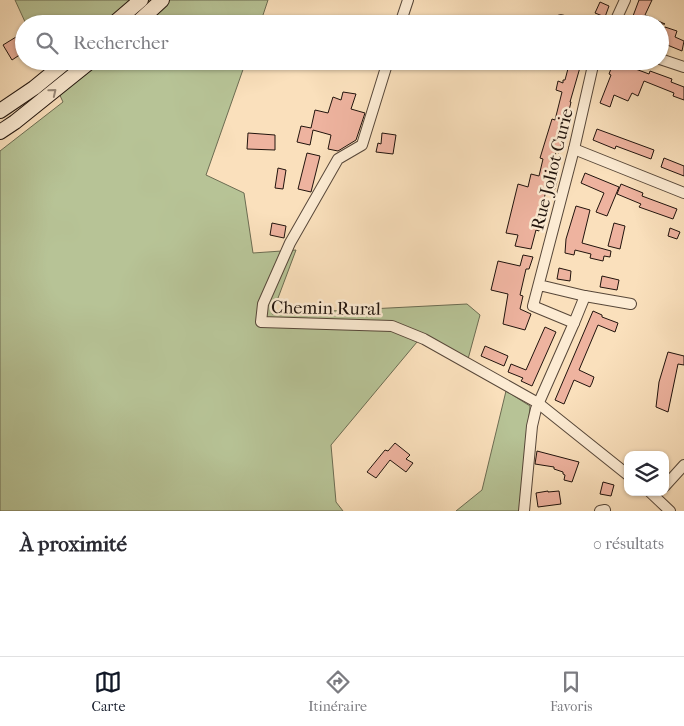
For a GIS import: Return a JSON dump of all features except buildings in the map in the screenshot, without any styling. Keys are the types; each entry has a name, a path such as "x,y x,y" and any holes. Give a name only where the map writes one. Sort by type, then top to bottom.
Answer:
{"main road":[{"path":"124,15 141,0"},
{"path":"146,15 162,0"},
{"path":"0,111 34,88 56,70"},
{"path":"0,132 80,70"}],"street":[{"path":"403,15 408,0"},
{"path":"618,15 625,0"},
{"path":"669,62 684,67"},
{"name":"Chemin Rural","path":"385,70 362,144 338,159 328,176 290,243 263,304 260,322 392,326 424,339 538,403 624,471"},
{"name":"Rue Joliot Curie","path":"574,323 533,306 574,149 592,70"},
{"path":"574,149 684,194"},
{"path":"539,285 631,304"},
{"path":"524,511 532,426 538,403 585,296"},
{"path":"669,482 684,465"},
{"path":"657,496 670,511"},
{"path":"600,511 605,510"}],"green space":[{"path":"15,0 268,0 263,15 22,15"},
{"path":"48,70 243,70 206,175 244,193 253,253 296,250 272,314 467,304 480,315 468,359 422,336 331,445 336,502 343,511 0,511 0,151 63,102"},
{"path":"506,391 530,406 520,511 456,511 482,490"}]}
